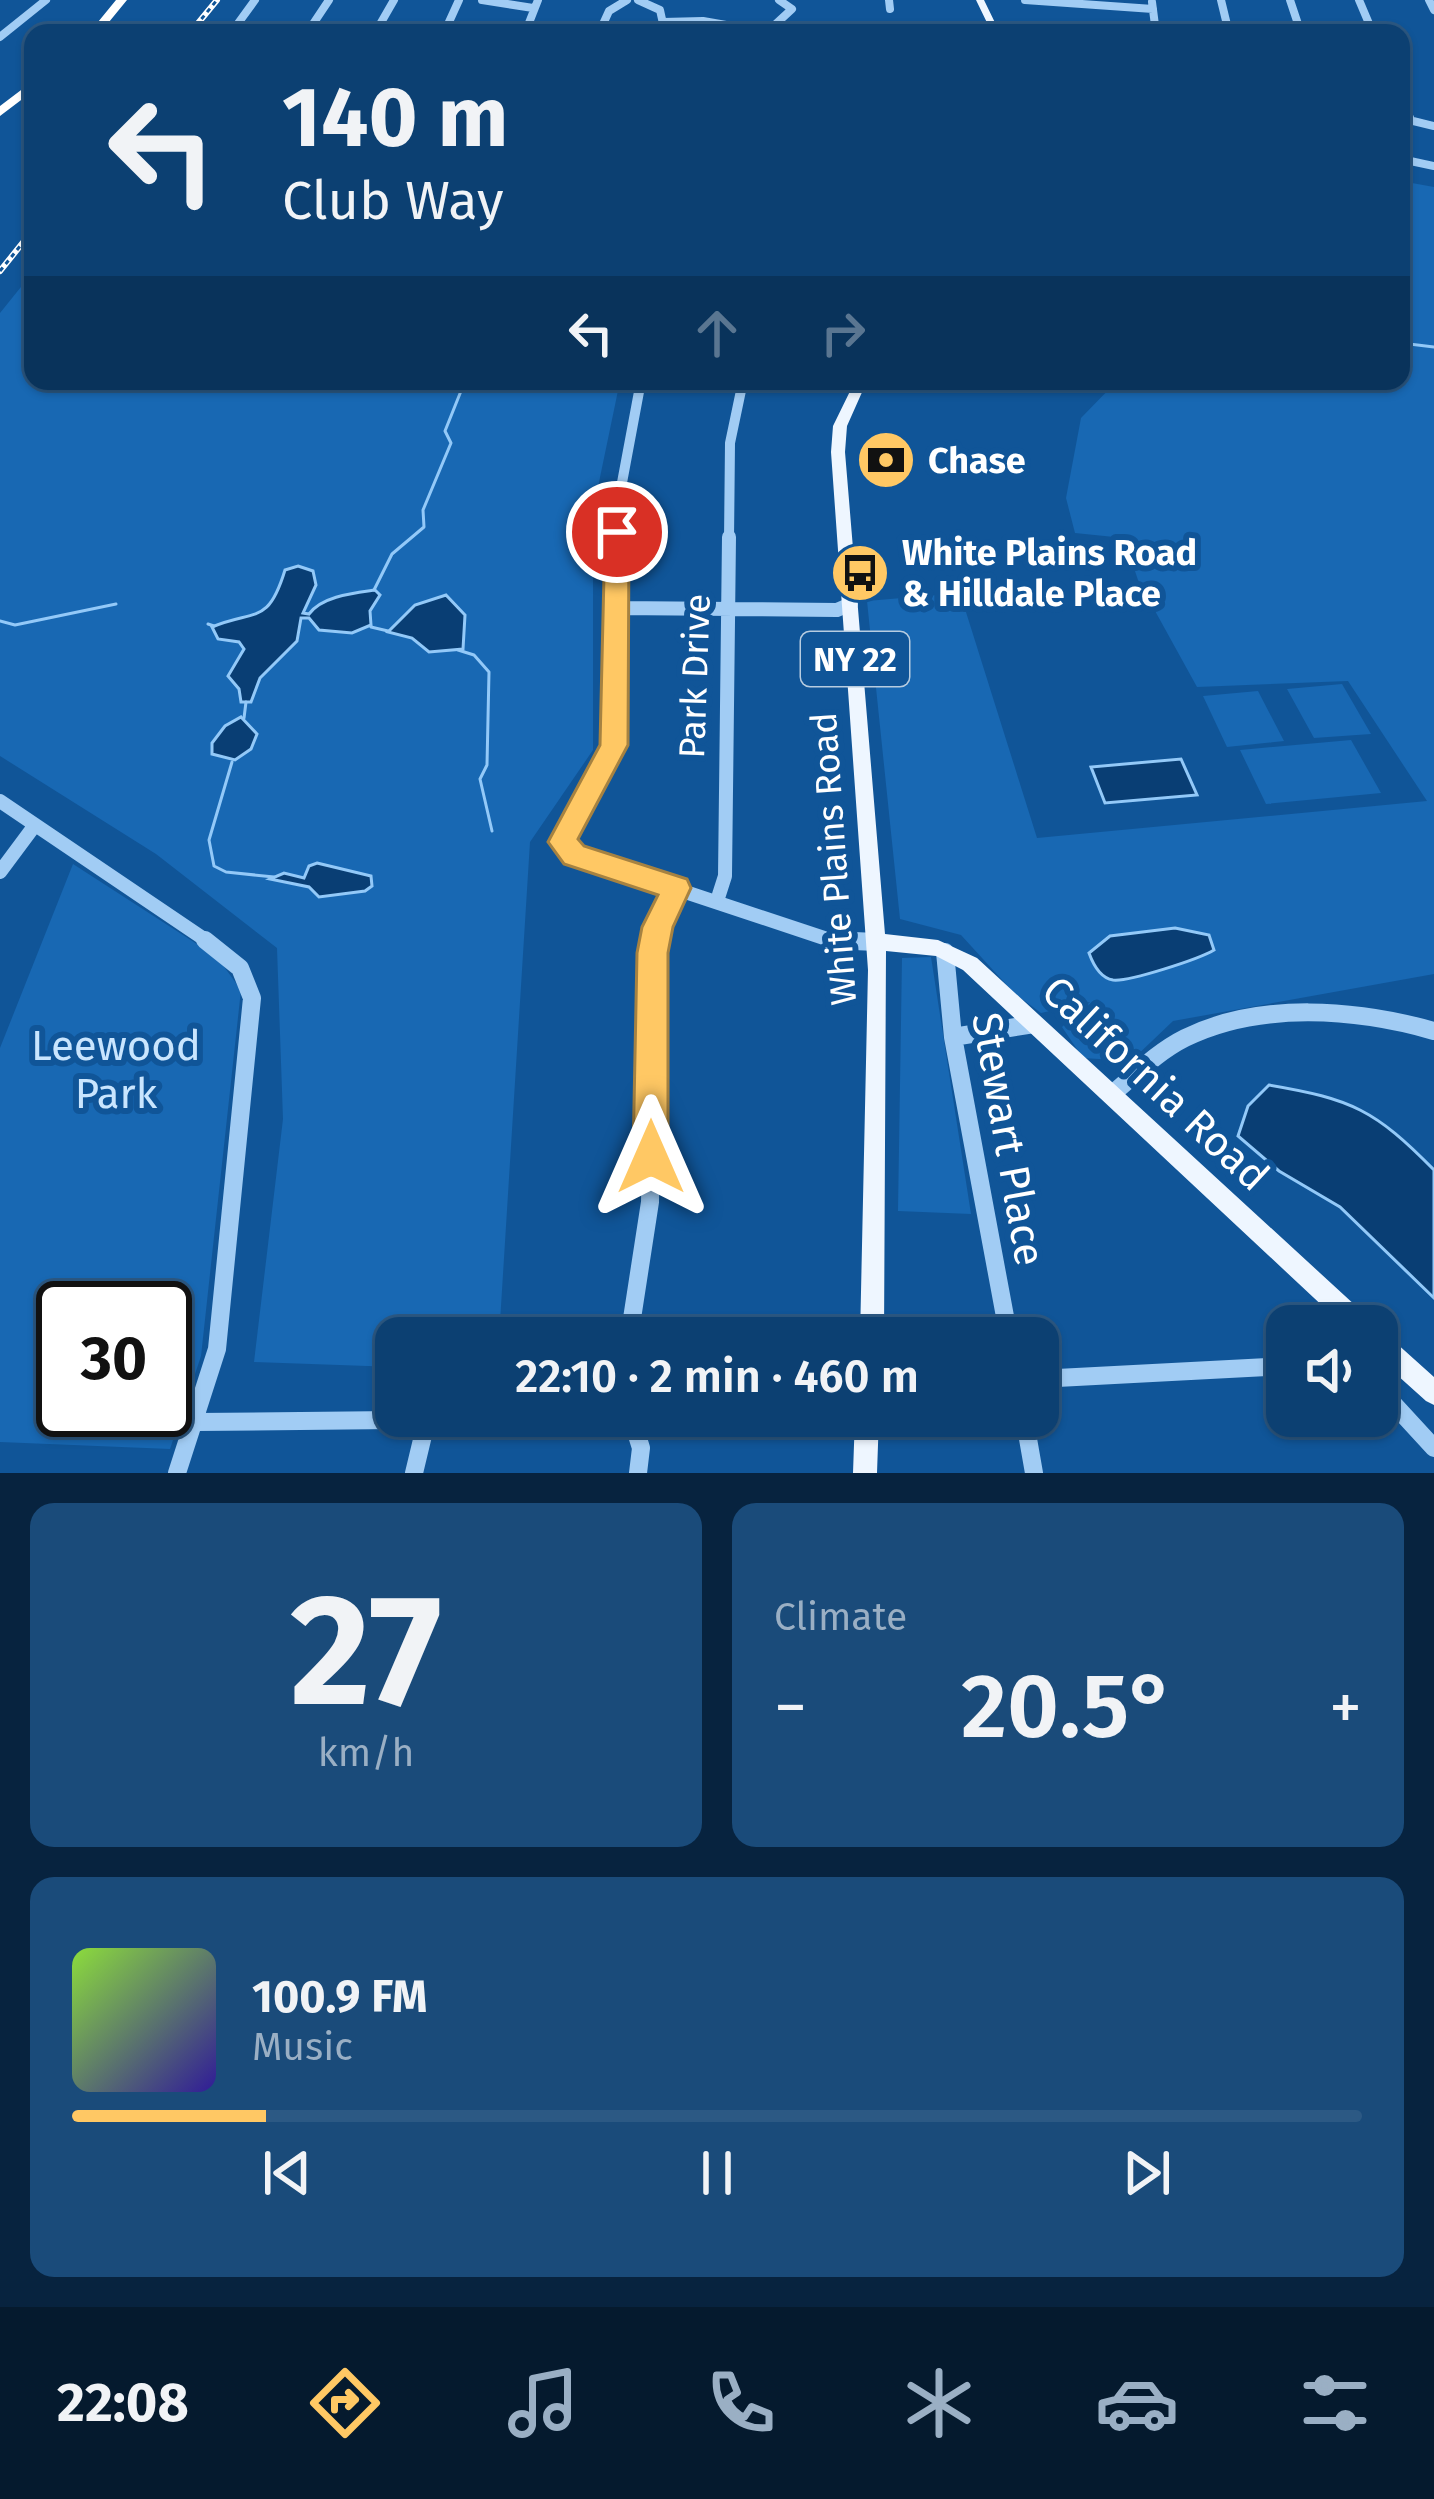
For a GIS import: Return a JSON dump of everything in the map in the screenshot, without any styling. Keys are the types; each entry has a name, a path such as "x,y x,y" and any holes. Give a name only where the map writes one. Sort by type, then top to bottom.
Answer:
{"highway":[{"path":"105,24 125,0"},
{"path":"0,108 24,89"}],"main road":[{"name":"White Plains Road","path":"856,390 838,438 877,942 879,1124 873,1317"},
{"name":"California Road","path":"877,942 945,952 970,964 1338,1305"},
{"path":"1398,1360 1434,1393"},
{"path":"865,1473 866,1437"}],"street":[{"path":"0,38 46,0"},
{"path":"238,24 256,0"},
{"path":"482,0 536,4"},
{"path":"602,24 606,14 627,0"},
{"path":"638,0 654,6 663,22 719,24"},
{"path":"654,6 669,0"},
{"path":"776,24 792,9 779,0"},
{"path":"1025,0 1152,4"},
{"path":"1429,0 1434,10"},
{"path":"1082,15 1083,2"},
{"path":"638,390 618,504 614,745 562,842 574,855 839,943 877,942"},
{"name":"Park Drive","path":"717,902 725,876 730,443 741,390"},
{"path":"617,608 837,610 851,604"},
{"path":"0,801 229,956 240,968 252,998 224,1306 197,1422 177,1473"},
{"path":"0,872 35,825"},
{"path":"632,1317 650,1202 652,953 657,927 676,888"},
{"name":"Stewart Place","path":"945,952 953,1037 1005,1317"},
{"path":"1111,1095 1168,1048 1193,1034 1239,1022 1354,1015 1434,1030"},
{"path":"953,1037 1034,1024"},
{"path":"1059,1378 1266,1367"},
{"path":"1398,1409 1434,1448"},
{"path":"197,1422 375,1423"},
{"path":"414,1473 423,1437"},
{"path":"637,1437 638,1473"},
{"path":"1028,1437 1034,1473"}],"green space":[{"path":"1410,183 1434,187 1434,974 1173,1021 1131,1061 1083,1058 1062,1027 1090,1002 1041,1013 1014,993 961,935 900,919 867,601 960,593 1037,838 1427,801 1348,681 1197,687 1138,580 1124,538 1075,533 1066,498 1081,418 1108,390 1410,390"},
{"path":"24,283 24,390 618,390 593,511 593,750 530,842 500,1317 375,1317 375,1366 254,1362 283,1119 277,948 156,854 0,756 0,313"},
{"path":"1342,684 1371,734 1314,738 1287,689"},
{"path":"1258,691 1284,741 1227,747 1203,696"},
{"path":"1351,740 1381,793 1266,804 1240,750"},
{"name":"Leewood Park","path":"73,864 217,957 241,990 201,1356 192,1383 192,1281 36,1281 36,1437 174,1437 170,1449 0,1442 0,1048"},
{"path":"931,957 971,1214 898,1211 902,958"}],"shaded area":[{"path":"298,566 313,571 316,585 303,613 339,596 375,590 380,595 370,611 371,625 352,633 319,630 309,618 301,618 297,641 260,678 251,702 241,702 239,689 228,676 244,649 239,642 218,639 212,627 266,608 285,570"},
{"path":"446,595 465,615 463,649 429,652 412,638 388,632 415,605"},
{"path":"241,717 257,734 251,749 235,760 212,754 212,743 225,726"},
{"path":"1181,759 1197,795 1105,803 1091,767"},
{"path":"317,863 371,876 372,886 319,897 309,887 270,879 284,873 304,878 309,866"},
{"path":"1175,928 1209,935 1214,950 1164,969 1113,980 1101,973 1089,953 1110,936"},
{"path":"1269,1085 1360,1110 1395,1133 1434,1170 1434,1298 1340,1207 1279,1171 1238,1136 1248,1106"}],"waterway":[{"path":"1410,344 1434,347"},
{"path":"374,590 392,554 424,527 423,510 451,443 445,431 461,390"},
{"path":"0,621 15,625 116,604"},
{"path":"208,624 214,626"},
{"path":"371,627 388,631"},
{"path":"458,650 474,655 489,672 487,765 480,779 492,831"},
{"path":"244,718 246,702"},
{"path":"232,762 209,840 214,866 226,872 274,877"}],"railway":[{"path":"197,24 217,0"},
{"path":"0,271 24,241"}],"place":[{"name":"Chase","path":"886,460"},
{"name":"White Plains Road & Hilldale Place","path":"860,573"}],"route":[{"path":"617,532 614,745 562,842 574,855 676,888 657,927 652,953 651,1157"}]}
